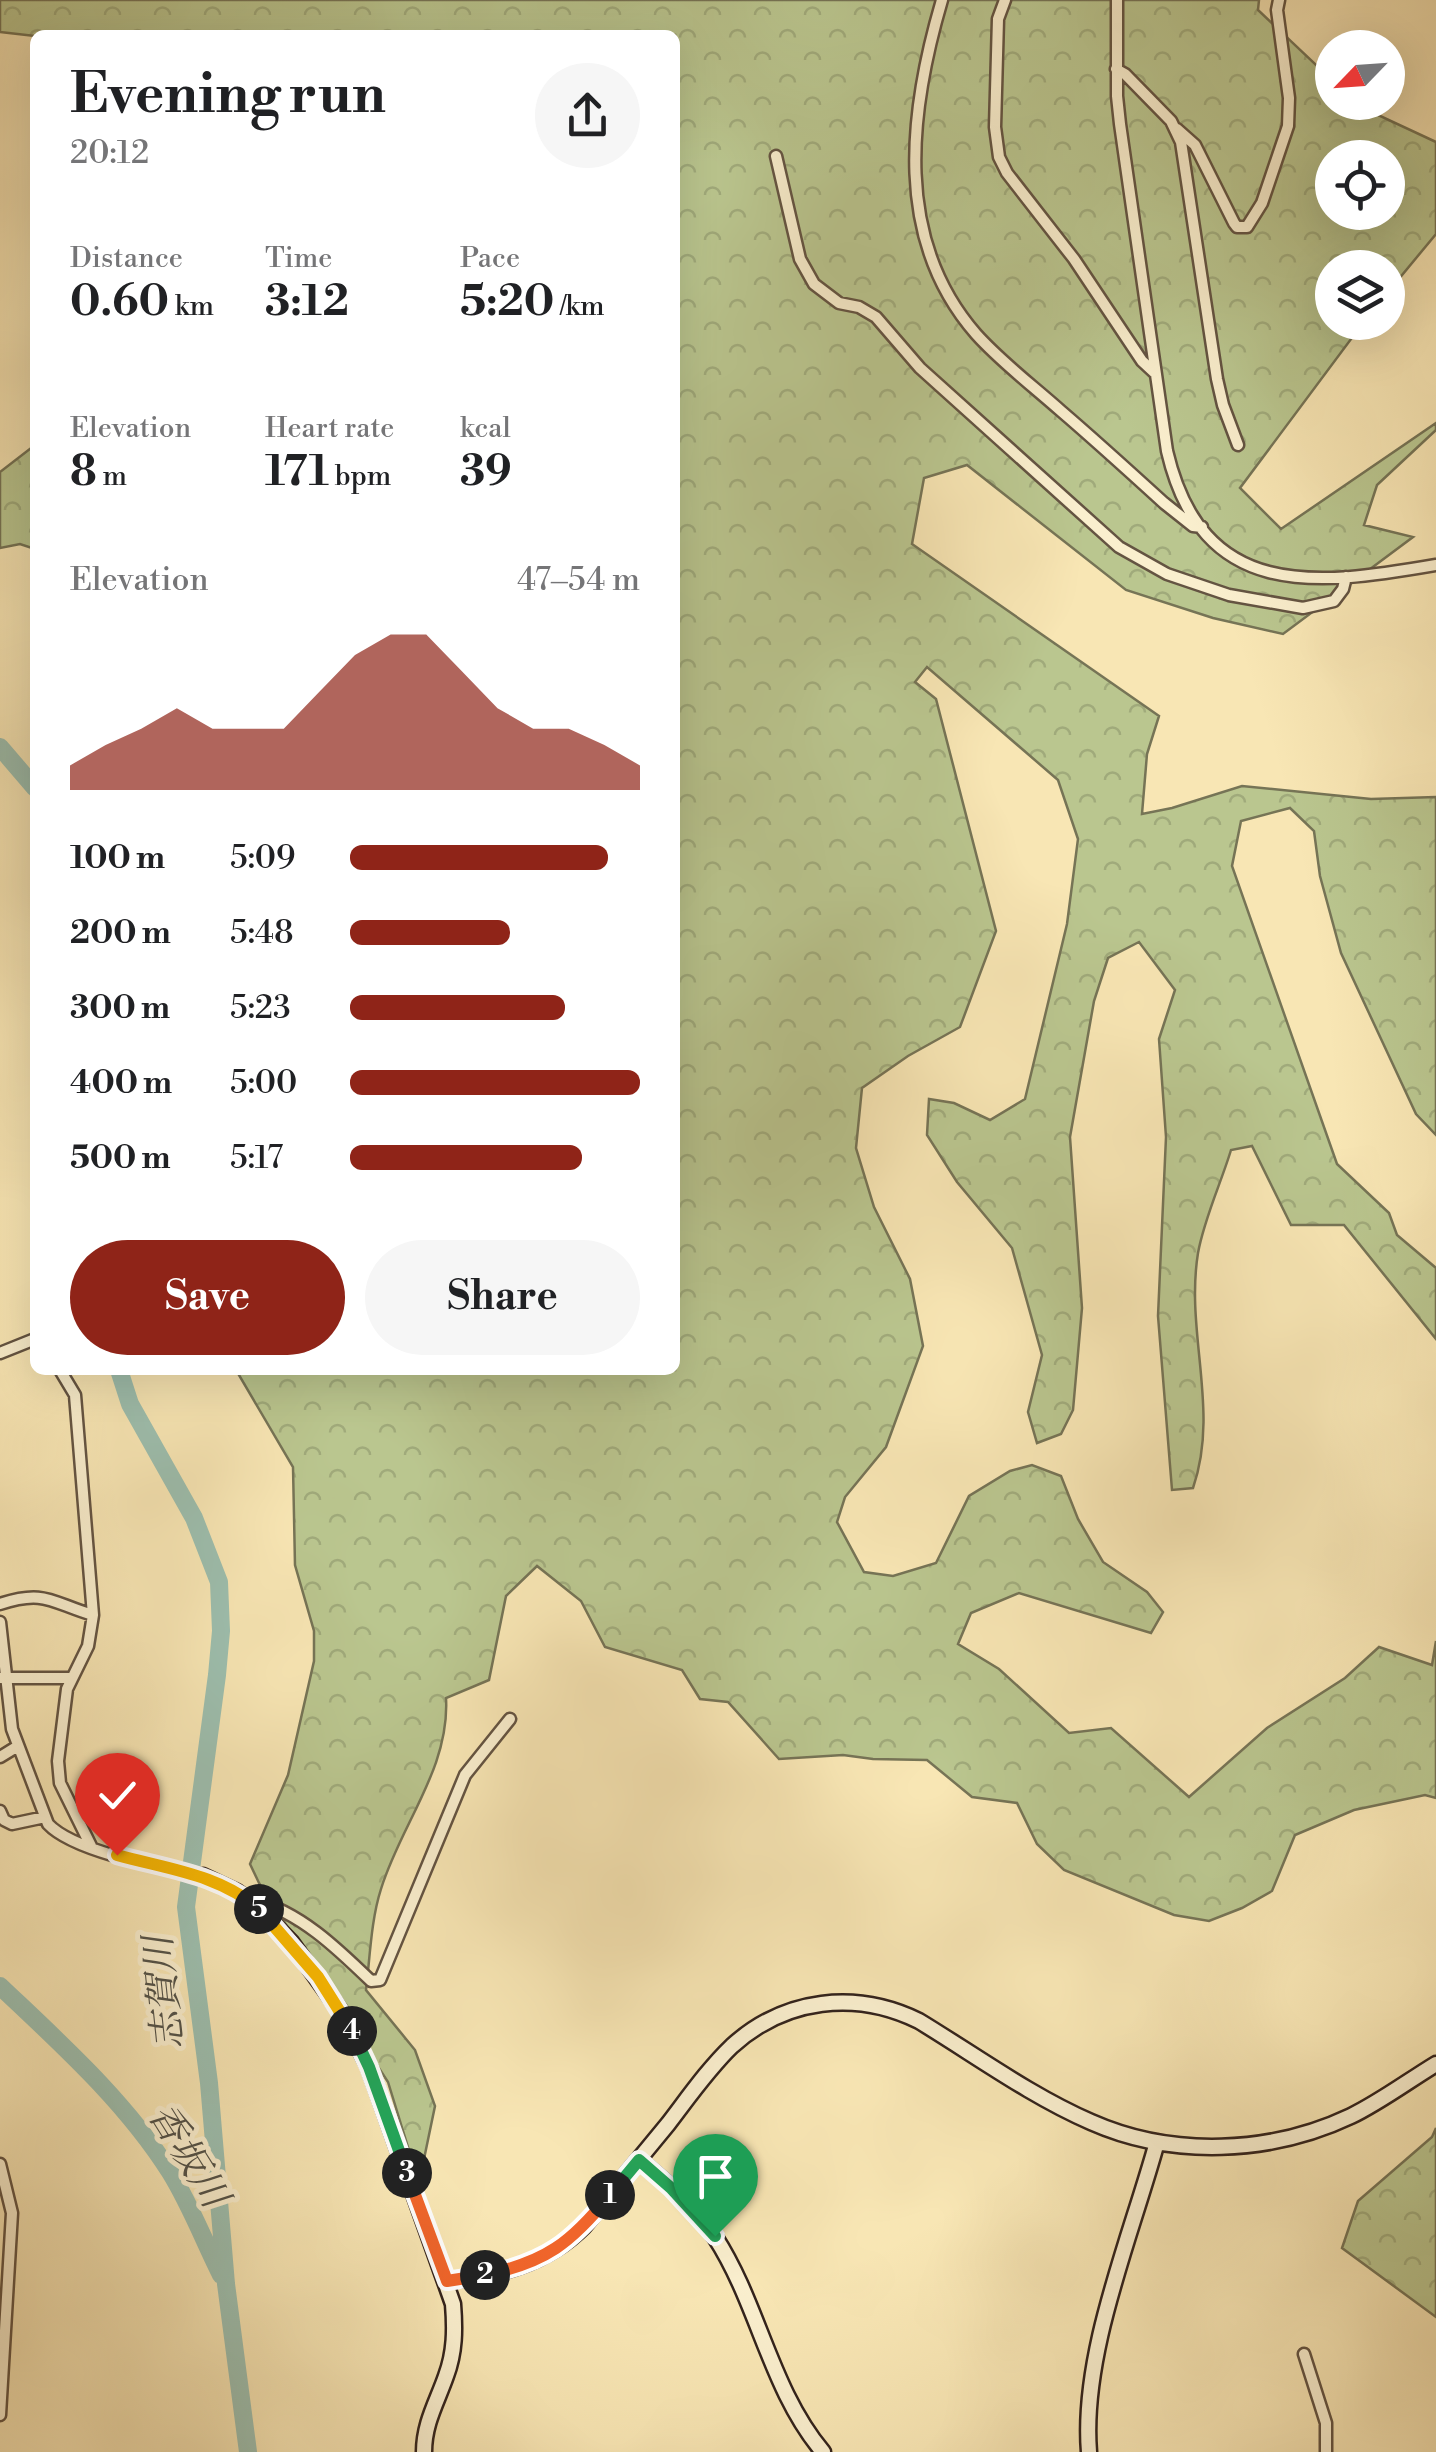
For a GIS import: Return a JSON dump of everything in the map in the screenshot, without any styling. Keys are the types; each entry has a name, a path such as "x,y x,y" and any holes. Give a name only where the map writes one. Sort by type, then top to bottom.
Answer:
{"street":[{"path":"942,0 918,99 915,159 920,230 933,263 951,299 977,335 1172,510 1193,526 1203,528"},
{"path":"1117,0 1120,124 1171,466 1182,496 1203,528 1238,559 1269,575 1346,577 1436,565"},
{"path":"1116,69 1195,145 1234,223 1247,227 1262,203 1288,126 1279,0"},
{"path":"1002,4 995,127 999,157 1015,185 1074,258 1142,361 1156,374"},
{"path":"1176,128 1186,160 1223,405 1238,445"},
{"path":"776,156 800,259 814,284 839,303 859,307 876,317 920,368 1119,547 1167,574 1230,595 1302,608 1334,601 1344,589 1346,577"},
{"path":"0,1353 30,1342"},
{"path":"63,1375 75,1396 93,1615 88,1646 70,1678 58,1742 58,1771 91,1846"},
{"path":"0,1604 20,1597 46,1596 93,1615"},
{"path":"0,1622 4,1698 45,1817 58,1834 170,1870 203,1876 248,1900 278,1928 318,1977 354,2034 453,2304 454,2342 446,2376 428,2417 424,2452"},
{"path":"3,1677 70,1678"},
{"path":"248,1900 294,1918 337,1947 376,1982 397,1942 432,1848 465,1775 510,1719"},
{"path":"0,1757 18,1746"},
{"path":"0,1811 4,1820 12,1824 45,1817"},
{"path":"447,2281 507,2271 556,2251 584,2226 719,2060 754,2029 792,2010 847,2002 876,2004 904,2014 1068,2111 1118,2132 1157,2142 1248,2146 1298,2136 1350,2116 1436,2064"},
{"path":"1089,2452 1087,2401 1095,2358 1157,2142"},
{"path":"639,2160 715,2236 778,2378 823,2452"},
{"path":"0,2164 12,2213 0,2415"},
{"path":"1304,2354 1326,2423 1326,2452"}],"green space":[{"path":"0,0 1259,0 1258,10 1315,64 1315,120 1389,120 1436,142 1436,234 1405,271 1405,250 1315,250 1315,340 1350,340 1240,488 1281,529 1436,423 1436,430 1377,485 1364,525 1413,537 1283,634 1213,618 1126,590 967,465 924,478 912,544 1159,716 1147,754 1142,814 1242,786 1371,799 1436,797 1436,1135 1416,1114 1341,953 1320,876 1314,831 1290,808 1241,821 1232,866 1337,1164 1389,1213 1397,1235 1436,1268 1436,1339 1344,1225 1291,1225 1252,1146 1231,1150 1198,1253 1195,1283 1203,1400 1200,1459 1193,1488 1172,1490 1158,1316 1166,1137 1159,1039 1175,990 1139,942 1108,958 1094,1001 1070,1137 1082,1308 1073,1410 1061,1434 1037,1443 1028,1412 1042,1355 1012,1248 957,1182 927,1135 929,1099 954,1103 990,1120 1025,1099 1067,924 1078,839 1058,780 927,667 915,682 936,699 996,931 960,1027 862,1088 856,1148 874,1207 910,1279 923,1346 886,1447 845,1497 837,1522 864,1572 893,1576 936,1563 969,1496 1010,1471 1032,1465 1061,1476 1078,1519 1103,1562 1147,1592 1163,1612 1151,1633 1019,1593 971,1613 958,1644 999,1669 1069,1733 1111,1728 1189,1797 1267,1728 1345,1678 1379,1647 1432,1665 1436,1641 1436,1798 1425,1795 1354,1810 1295,1835 1272,1891 1209,1921 1174,1915 1064,1870 1037,1844 1017,1803 972,1797 927,1760 843,1755 779,1759 728,1702 700,1699 682,1670 605,1647 581,1601 537,1566 506,1596 489,1680 446,1698 440,1748 390,1865 375,1913 366,1990 415,2050 435,2106 419,2183 388,2082 250,1864 288,1775 314,1661 314,1631 295,1565 293,1467 239,1375 680,1375 680,30 30,30 30,35 0,32"},
{"path":"30,449 30,547 20,544 0,548 0,472"},
{"path":"1436,2128 1436,2317 1342,2248 1358,2201 1432,2137"}],"waterway":[{"name":"志賀川","path":"0,747 30,782"},
{"name":"志賀川","path":"121,1375 130,1404 194,1518 219,1582 221,1631 217,1675 186,1907 248,2452"},
{"name":"香坂川","path":"0,1986 91,2074 133,2121 170,2172 221,2275"}],"route":[{"path":"117,1855 222,1884 257,1906 291,1942 331,1995 354,2034 447,2281 507,2271 556,2251 584,2226 639,2160 715,2236"}]}
